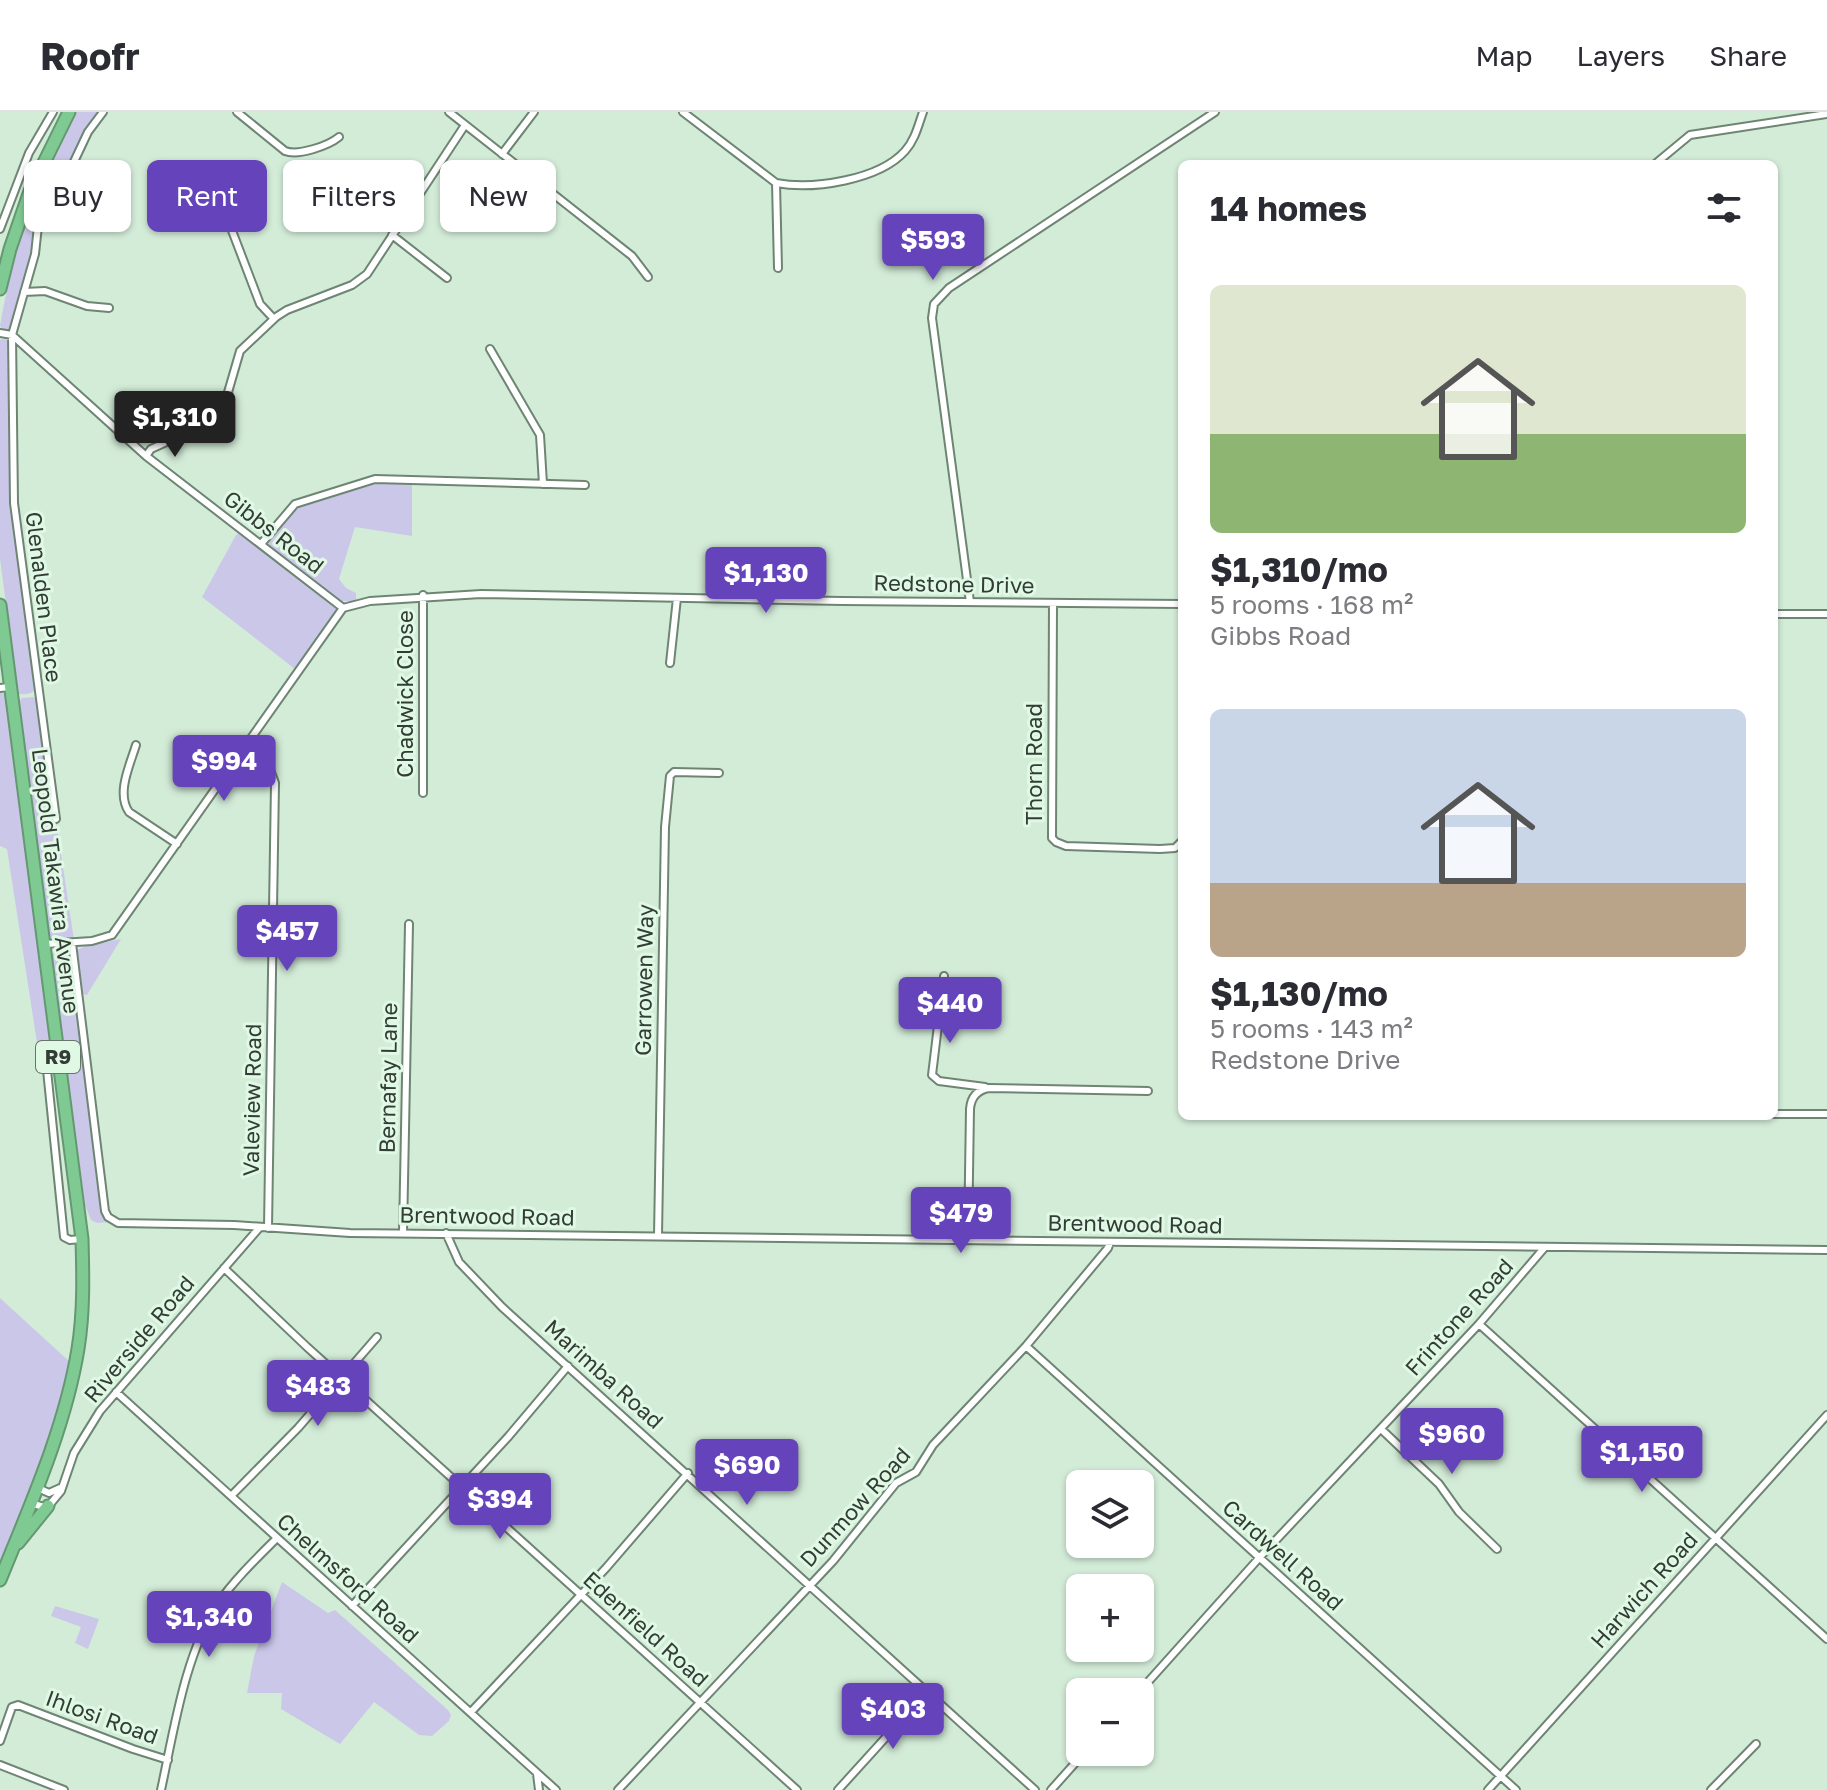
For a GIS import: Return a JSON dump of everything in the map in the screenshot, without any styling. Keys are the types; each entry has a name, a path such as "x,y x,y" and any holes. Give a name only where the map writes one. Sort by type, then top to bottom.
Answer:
{"highway":[{"path":"45,160 69,112"},
{"path":"0,289 24,208"},
{"name":"Leopold Takawira Avenue","path":"0,605 4,688 45,944 82,1239 83,1293 78,1346 65,1404 0,1580"},
{"path":"13,1549 48,1506"}],"street":[{"path":"0,229 29,153 53,112"},
{"name":"Glenalden Place","path":"74,160 88,132 103,112"},
{"path":"237,112 294,155 331,143 339,137"},
{"path":"449,112 632,256 648,277"},
{"path":"502,154 534,112"},
{"path":"683,112 776,183 796,185 838,182 887,164 907,149 923,112"},
{"path":"970,602 932,318 934,304 949,288 1215,112"},
{"path":"1660,160 1690,135 1827,114"},
{"path":"146,456 151,449 217,419 224,406 240,351 274,319 287,310 360,280 374,265 465,125"},
{"path":"776,183 778,268"},
{"name":"Glenalden Place","path":"37,232 35,254 12,335 14,503 56,819"},
{"path":"233,232 260,304 274,319"},
{"path":"392,235 447,278"},
{"path":"24,292 45,291 87,306 109,308"},
{"path":"0,333 12,335"},
{"name":"Gibbs Road","path":"12,335 146,456 343,608"},
{"path":"490,349 540,435 543,484"},
{"path":"261,544 293,505 375,479 585,485"},
{"name":"Redstone Drive","path":"343,608 361,602 423,595 481,594 1178,604"},
{"name":"Chadwick Close","path":"423,595 423,793"},
{"path":"670,663 677,598"},
{"name":"Thorn Road","path":"1053,603 1052,838 1066,846 1175,848 1178,845"},
{"path":"45,944 92,941 112,935 343,608"},
{"path":"1778,615 1827,614"},
{"path":"136,745 122,794 124,805 129,812 177,844"},
{"name":"Valeview Road","path":"243,749 269,767 275,783 264,1227"},
{"name":"Garrowen Way","path":"658,1236 665,827 670,776 674,772 719,773"},
{"name":"Bernafay Lane","path":"403,1233 409,924"},
{"name":"Brentwood Road","path":"72,943 105,1211 118,1223 403,1233 1827,1250"},
{"path":"944,976 932,1075 939,1081 989,1088 1148,1091"},
{"path":"47,1070 64,1237 82,1239"},
{"path":"968,1240 970,1105 979,1091 989,1088"},
{"path":"1778,1114 1827,1114"},
{"name":"Riverside Road","path":"48,1506 63,1486 79,1443 116,1392 224,1268 264,1227"},
{"name":"Marimba Road","path":"446,1233 455,1256 467,1272 1035,1790"},
{"name":"Dunmow Road","path":"618,1790 808,1584 833,1561 896,1483 916,1472 933,1445 1026,1346 1110,1242"},
{"name":"Frintone Road","path":"1152,1678 1260,1557 1479,1324 1545,1247"},
{"name":"Edenfield Road","path":"224,1268 797,1790"},
{"path":"1479,1324 1827,1639"},
{"path":"232,1495 298,1428 377,1337"},
{"name":"Cardwell Road","path":"1026,1346 1516,1790"},
{"path":"352,1606 513,1431 568,1366"},
{"name":"Chelmsford Road","path":"116,1392 551,1788"},
{"name":"Harwich Road","path":"1488,1790 1827,1415"},
{"path":"1381,1429 1439,1484 1459,1512 1497,1549"},
{"path":"471,1712 688,1473"},
{"path":"36,1488 49,1493 63,1486"},
{"path":"30,1503 39,1507 48,1506"},
{"path":"161,1790 188,1675 204,1630 224,1595 277,1538"},
{"path":"838,1790 926,1693"},
{"name":"Ihlosi Road","path":"0,1741 12,1707 18,1705 168,1760"},
{"path":"1711,1790 1756,1744"},
{"path":"0,1765 64,1790"},
{"path":"1051,1790 1072,1766"},
{"path":"536,1773 539,1790"}],"shaded area":[{"path":"77,112 101,112 73,160 54,160"},
{"path":"24,228 24,232 36,232 12,329 3,330 0,326"},
{"path":"2,339 9,340 13,503 36,689 23,694 18,694 0,559"},
{"path":"384,482 412,482 412,536 355,527 339,579 346,588 356,593 356,601 339,601 268,546 268,541 293,508 301,503"},
{"path":"241,532 337,610 295,669 202,597 236,535"},
{"path":"0,692 6,695 53,1039 38,1049 7,849 0,846"},
{"path":"33,697 38,701 74,940 55,942 50,938 18,703 22,698"},
{"path":"121,939 87,995 83,994 77,950"},
{"path":"62,946 71,953 110,1222 91,1220 85,1205 52,956 54,949"},
{"path":"0,1298 71,1363 62,1402 0,1569"},
{"path":"282,1582 328,1613 335,1610 448,1710 451,1715 449,1721 432,1736 419,1735 374,1702 340,1744 281,1709 282,1693 247,1693 254,1656"},
{"path":"55,1606 99,1619 88,1649 75,1643 81,1627 51,1616"}]}
